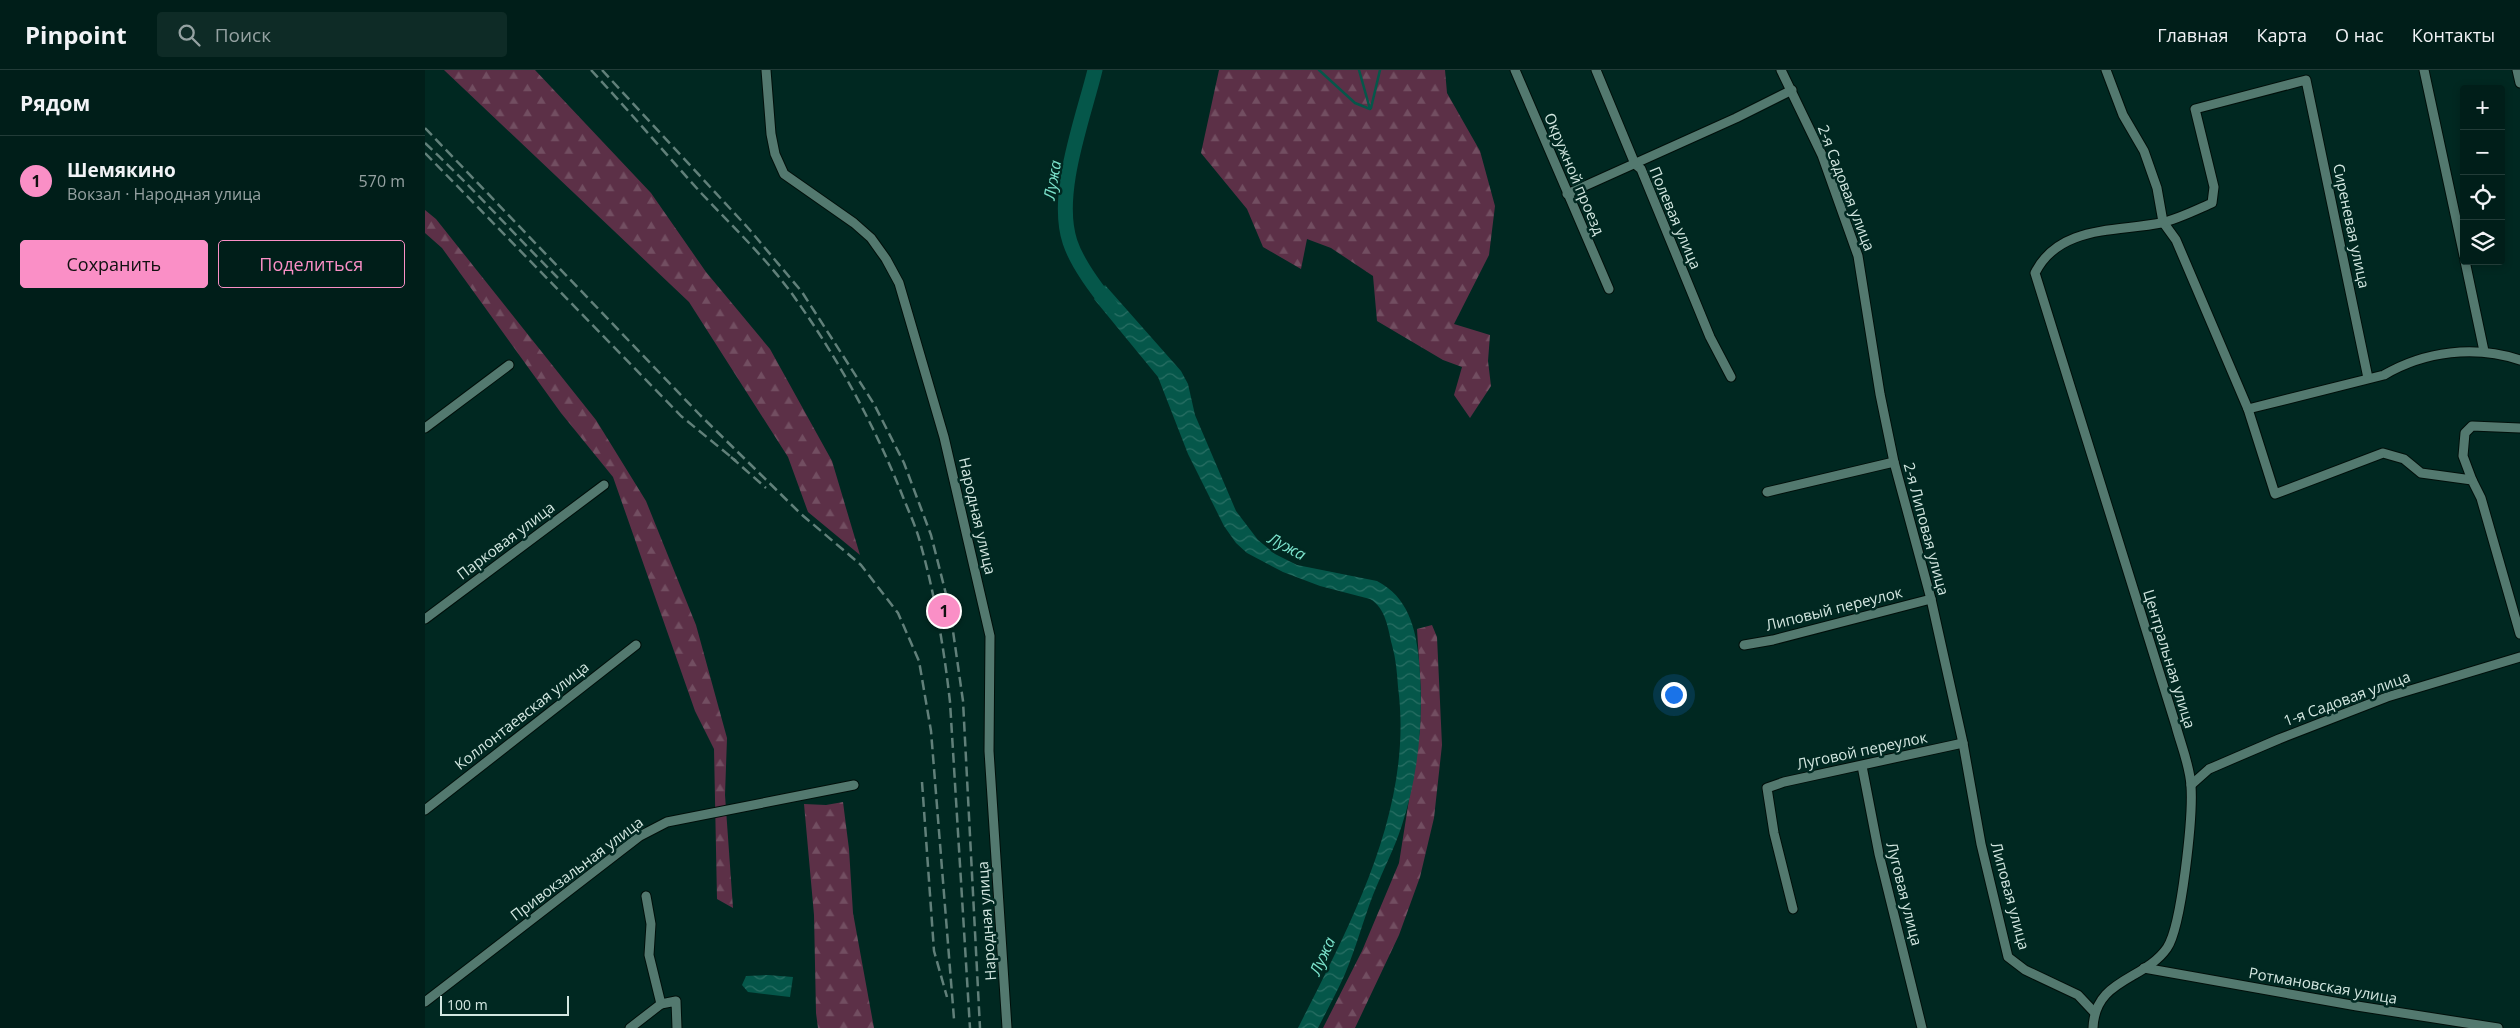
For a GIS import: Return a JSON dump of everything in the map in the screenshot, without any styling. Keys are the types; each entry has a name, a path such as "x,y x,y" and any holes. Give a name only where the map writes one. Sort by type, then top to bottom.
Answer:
{"street":[{"name":"Народная улица","path":"766,70 771,134 775,154 784,174 854,223 871,238 886,259 899,283 944,437 991,636 989,751 1007,1028"},
{"name":"Окружной проезд","path":"1515,70 1609,289"},
{"name":"Полевая улица","path":"1596,70 1635,164 1641,169 1710,337 1731,377"},
{"name":"2-я Садовая улица","path":"1781,70 1822,155 1848,224 1858,256 1869,321"},
{"path":"2106,70 2123,115 2144,152 2157,188 2163,222 2176,240 2248,409 2275,494 2383,453 2404,460 2421,473 2472,480"},
{"path":"2424,70 2460,237"},
{"path":"2517,70 2520,83"},
{"name":"Сиреневая улица","path":"2163,222 2212,203 2214,187 2195,109 2306,80 2368,378"},
{"path":"1567,194 1792,90"},
{"name":"Центральная улица","path":"2094,1012 2106,994 2119,982 2144,968 2167,948 2177,924 2185,868 2191,785 2173,717 2035,273 2042,258 2053,249 2091,232 2163,222"},
{"path":"2466,265 2484,351"},
{"name":"2-я Липовая улица","path":"1869,321 1880,394 1894,462 1931,599 1963,743"},
{"path":"2248,409 2384,375 2401,365 2440,354 2484,351 2500,353 2520,360"},
{"path":"425,428 509,365"},
{"path":"2520,428 2473,426 2465,433 2463,456 2481,498 2520,634"},
{"path":"1767,492 1894,462"},
{"name":"Парковая улица","path":"425,618 604,485"},
{"name":"Липовый переулок","path":"1744,645 1773,640 1931,599"},
{"name":"Коллонтаевская улица","path":"425,810 636,645"},
{"name":"1-я Садовая улица","path":"2191,785 2209,769 2279,738 2387,697 2520,657"},
{"name":"Луговой переулок","path":"1793,909 1774,834 1767,788 1963,743"},
{"name":"Липовая улица","path":"1963,743 1981,844 2008,957 2025,970 2078,995 2094,1012"},
{"name":"Луговая улица","path":"1862,766 1879,854 1922,1028"},
{"name":"Привокзальная улица","path":"425,1002 640,836 654,828 685,818 854,784"},
{"path":"646,896 651,924 649,955 661,1004"},
{"name":"Ротмановская улица","path":"2144,968 2357,1006 2498,1028"},
{"path":"630,1028 661,1004 676,1001 677,1028"},
{"path":"2093,1028 2094,1012"}],"green space":[{"path":"444,70 535,70 651,193 706,272 770,349 832,461 860,555 808,512 788,457 689,302"},
{"path":"1219,70 1445,70 1447,93 1480,151 1495,206 1489,255 1454,324 1490,335 1488,361 1491,386 1470,418 1454,395 1462,367 1443,360 1377,321 1373,276 1331,248 1307,239 1301,269 1263,247 1247,209 1201,153"},
{"path":"425,210 436,219 596,420 646,501 696,625 727,738 725,795 733,908 717,899 714,749 695,711 613,477 561,413 442,248 425,233"},
{"path":"1432,625 1437,637 1442,745 1434,818 1420,877 1399,935 1355,1028 1323,1028 1362,951 1399,863 1420,730 1421,693 1417,629"},
{"path":"843,802 849,849 853,913 874,1028 818,1028 814,915 804,804 826,805"}],"water":[{"path":"1105,285 1181,371 1188,384 1195,415 1236,511 1258,540 1275,554 1297,565 1377,581 1396,596 1413,625 1419,661 1421,703 1419,744 1413,785 1399,834 1373,895 1349,964 1318,1028 1298,1028 1357,906 1374,864 1397,777 1400,732 1398,687 1395,661 1387,626 1380,608 1370,599 1320,586 1283,572 1247,553 1236,543 1224,526 1188,454 1158,377 1094,299"},
{"path":"746,976 793,977 790,997 748,992 742,985"}],"waterway":[{"name":"Лужа","path":"1095,70 1072,156 1065,202 1066,223 1070,242 1077,259 1111,307"},
{"path":"1319,70 1355,103 1370,109 1359,70"},
{"path":"1371,108 1380,70"}],"railway":[{"path":"591,70 702,194 762,257 795,298 827,345 855,394 881,445 912,520 920,542 935,602 950,702 970,1028"},
{"path":"602,70 749,229 802,292 874,404 904,463 931,535 950,610 963,701 980,1028"},
{"path":"425,128 700,415 801,514 861,565 898,613 919,661 931,731 954,1019"},
{"path":"425,143 558,278"},
{"path":"425,153 681,416 736,461"},
{"path":"731,457 766,488"},
{"path":"922,782 934,951 947,997"}],"place":[{"name":"Шемякино","path":"944,611"}]}
